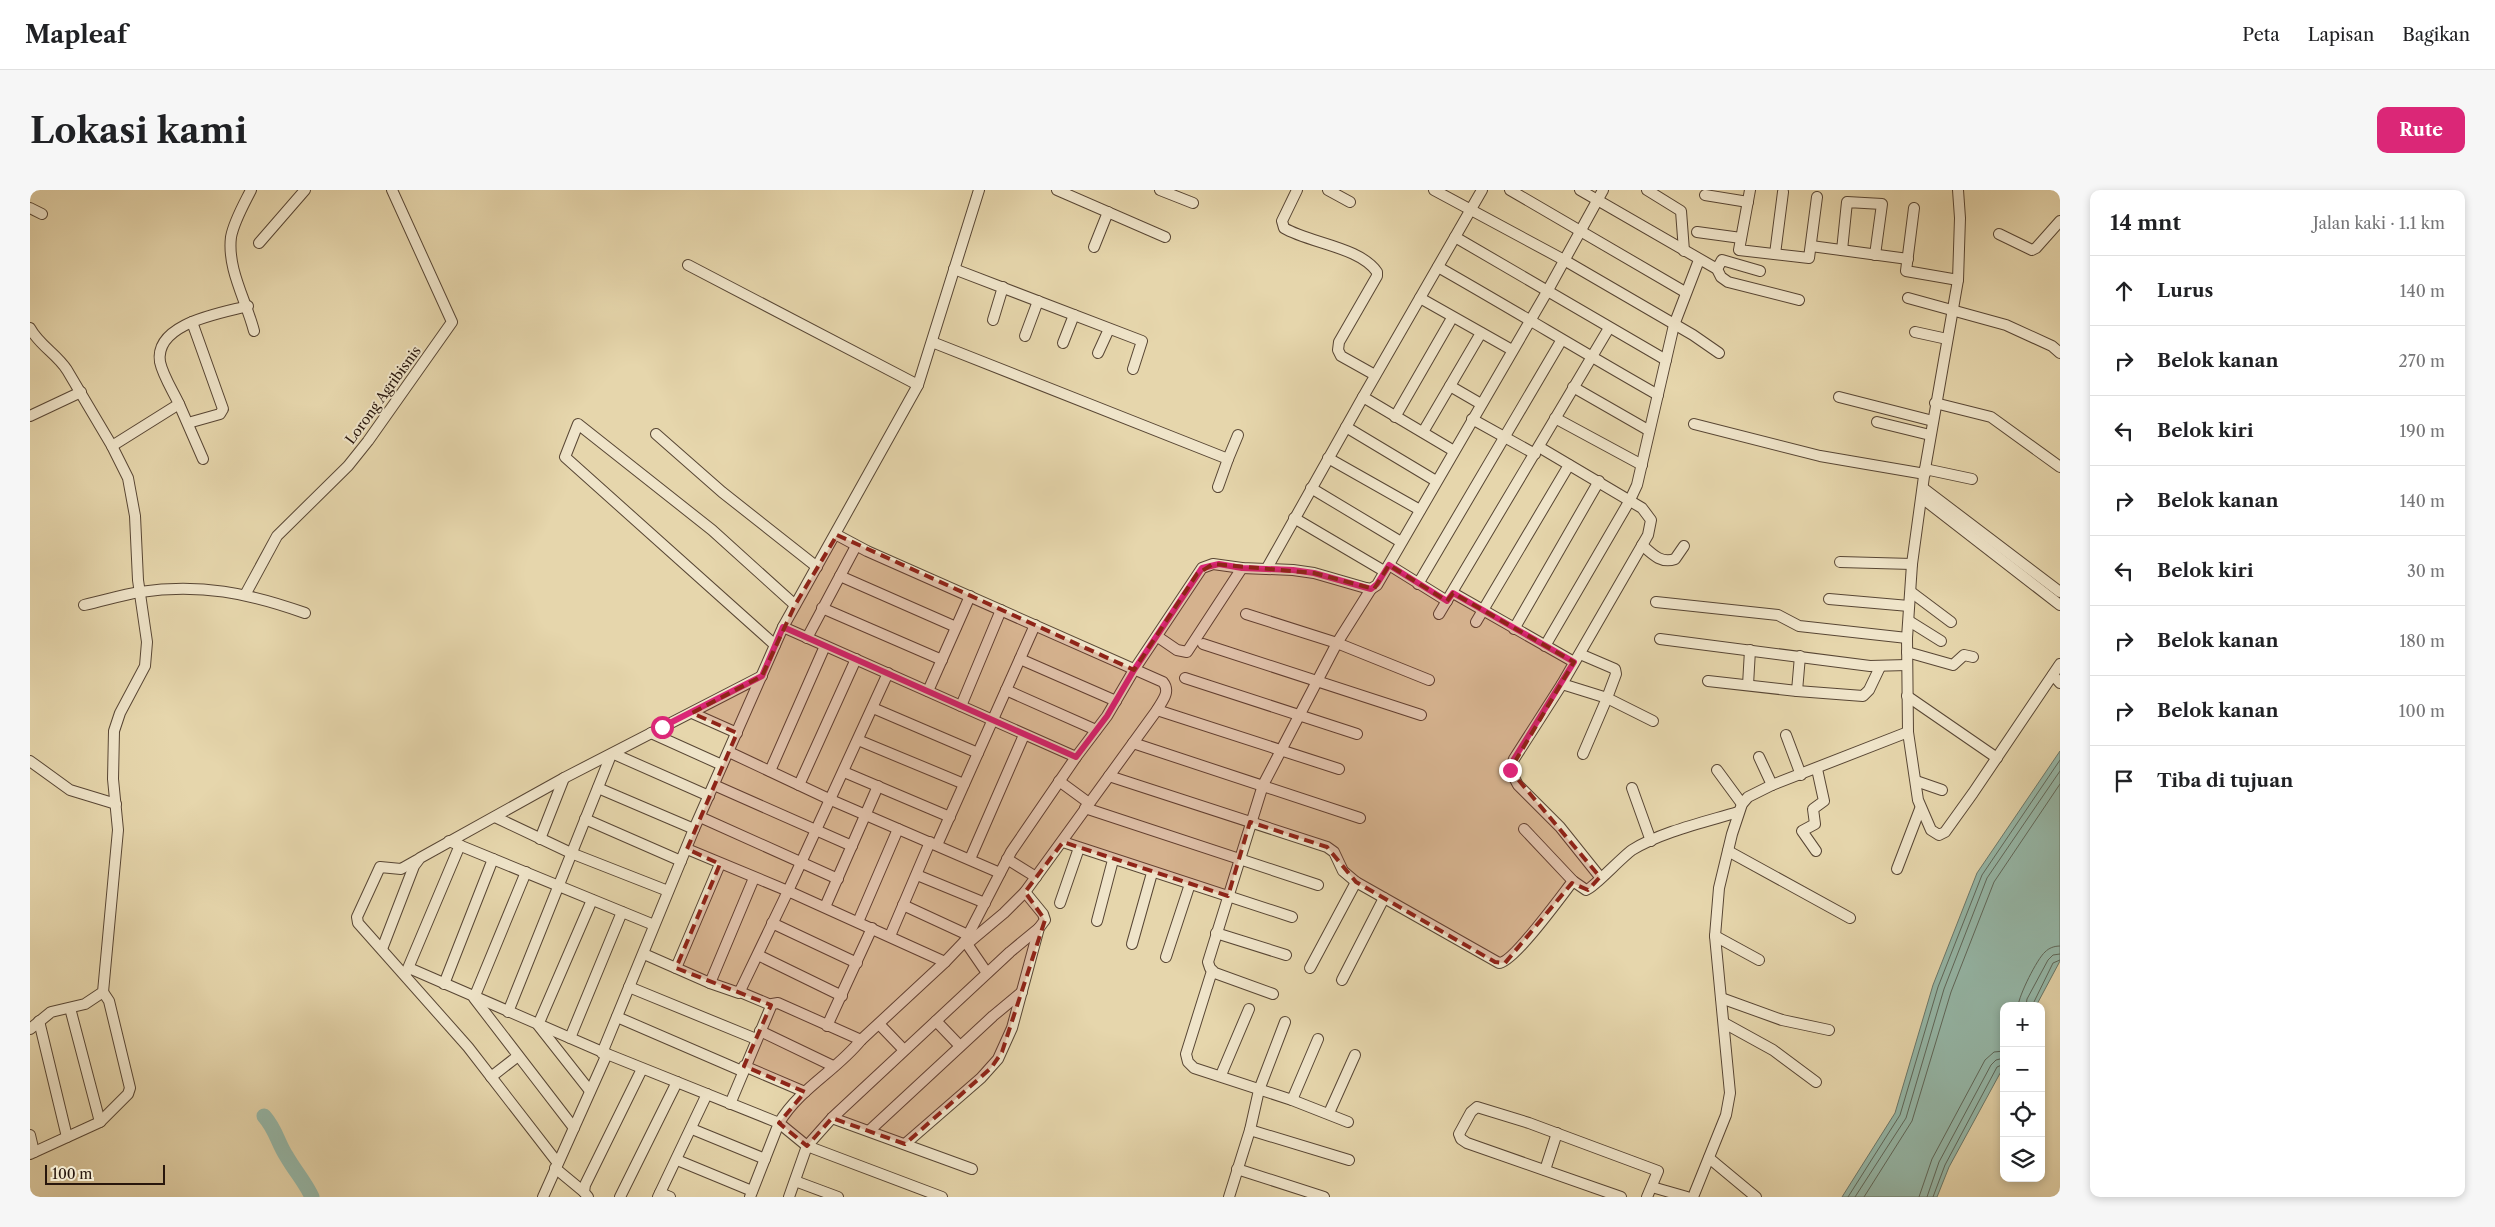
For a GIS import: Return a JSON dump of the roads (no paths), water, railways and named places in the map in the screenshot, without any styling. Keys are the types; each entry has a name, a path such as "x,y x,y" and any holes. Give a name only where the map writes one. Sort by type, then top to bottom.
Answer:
{"street":[{"path":"251,190 232,236 233,268 248,306 254,331"},
{"path":"259,243 305,190"},
{"name":"Lorong Agribisnis","path":"245,595 262,560 278,536 348,466 368,441 452,322 392,190"},
{"path":"543,1197 590,1091 629,987 694,829 783,627 837,535 918,385 978,190"},
{"path":"1058,190 1165,237"},
{"path":"1160,190 1193,203"},
{"path":"1297,190 1282,221 1284,228 1294,234 1354,255 1377,272 1377,276 1339,342 1338,348 1341,356 1375,375"},
{"path":"1328,190 1341,194 1350,202"},
{"path":"1267,568 1375,375 1482,190"},
{"path":"1510,190 1685,292"},
{"path":"1580,190 1699,260 1717,268 1721,277 1732,284 1798,300"},
{"path":"1348,1122 1329,1113 1259,1090 1221,1075 1194,1068 1188,1062 1186,1054 1212,971 1208,962 1216,932 1263,785 1298,715 1339,640 1369,593 1377,584 1548,290 1603,190"},
{"path":"1647,190 1681,211 1684,251"},
{"path":"1750,190 1739,250 1809,258 1816,198"},
{"path":"1958,190 1960,218 1958,280 1932,421 1912,564 1907,652 1908,732 1920,809 1931,830 1936,834 1942,834 2057,679 2060,664"},
{"path":"1438,191 1564,260 1719,353"},
{"path":"1775,254 1784,192"},
{"path":"1705,195 1748,202"},
{"path":"1842,250 1847,202 1882,204 1875,255"},
{"path":"30,208 42,214"},
{"path":"1914,208 1906,272 1958,280"},
{"path":"1094,247 1108,212"},
{"path":"1999,234 2026,248 2034,249 2060,221"},
{"path":"1697,232 1741,238"},
{"path":"1455,238 1548,290 1609,328 1666,360"},
{"path":"1811,246 1908,259"},
{"path":"1545,646 1630,500 1642,465 1648,430 1674,325 1685,292 1699,260"},
{"path":"1717,268 1722,260 1760,271"},
{"path":"688,265 918,385"},
{"path":"1438,267 1530,320 1561,341 1658,395"},
{"path":"954,269 1142,341 1133,369"},
{"path":"992,320 1003,287"},
{"path":"1420,298 1452,318 1512,350"},
{"path":"1908,298 2006,325 2052,346 2060,353"},
{"path":"1025,336 1038,301"},
{"path":"203,458 180,404 161,367 160,355 166,340 183,325 248,306"},
{"path":"1063,343 1074,315"},
{"path":"1395,417 1452,318"},
{"path":"188,423 220,414 222,409 192,322"},
{"path":"30,328 35,337 60,359 112,446 128,478 132,493 147,656 142,674 120,713 114,731 112,748 118,830 103,992 109,1001 130,1088 128,1094 100,1122 32,1153 30,1135"},
{"path":"1439,614 1609,328"},
{"path":"1098,353 1109,329"},
{"path":"1915,332 1947,339"},
{"path":"1422,432 1481,333"},
{"path":"1418,584 1561,341"},
{"path":"932,342 1228,459"},
{"path":"1450,386 1481,404"},
{"path":"1573,387 1648,430"},
{"path":"30,416 81,392"},
{"path":"1363,397 1454,451"},
{"path":"1839,397 1932,421"},
{"path":"1936,403 1991,417 2060,467"},
{"path":"112,446 180,404"},
{"path":"1555,418 1642,465"},
{"path":"1472,419 1504,437 1537,450 1599,481 1642,508 1651,518 1648,535 1562,684 1514,759 1510,770 1518,784 1560,827 1600,877"},
{"path":"1877,422 1930,435"},
{"path":"775,645 565,457 578,424 712,530 795,605"},
{"path":"1694,424 1820,456 1972,479"},
{"path":"1346,427 1436,481"},
{"path":"656,434 722,492 817,567"},
{"path":"1218,487 1238,435"},
{"path":"1328,458 1420,510"},
{"path":"1476,622 1569,465"},
{"path":"1514,629 1599,481"},
{"path":"1311,488 1401,542"},
{"path":"1922,493 2060,592"},
{"path":"1922,493 2060,605"},
{"path":"1294,518 1418,584 1484,610 1545,646 1616,671 1607,698 1583,754"},
{"path":"677,1160 751,1194 779,1123 805,1092 833,1066 850,1054 861,1040 966,940 1004,913 1025,892 1157,710 1166,694 1166,684 856,546 837,535"},
{"path":"1642,545 1653,556 1666,561 1675,559 1684,546"},
{"path":"807,638 856,546"},
{"path":"1840,562 1912,564"},
{"path":"966,940 1007,859 1116,701 1134,670 1158,637 1202,568 1213,564 1314,573 1369,593"},
{"path":"1158,637 1177,650 1187,652 1242,568"},
{"path":"840,576 956,627"},
{"path":"84,605 140,592 194,588 268,600 304,613"},
{"path":"1911,592 1952,622"},
{"path":"928,691 970,596"},
{"path":"1829,599 1909,606"},
{"path":"1656,602 1778,615 1799,626 1908,638"},
{"path":"822,608 942,660"},
{"path":"961,706 1001,610"},
{"path":"1246,614 1339,640 1429,680"},
{"path":"1909,621 1941,641"},
{"path":"890,936 917,875 950,816 1035,625"},
{"path":"783,627 1076,757"},
{"path":"1660,639 1880,667 1907,665"},
{"path":"1203,644 1420,715"},
{"path":"770,771 825,646"},
{"path":"1748,685 1750,650"},
{"path":"1907,652 1953,665 1965,654 1973,657"},
{"path":"1797,691 1800,656"},
{"path":"799,785 856,659"},
{"path":"1020,659 1116,701"},
{"path":"1708,681 1863,696 1869,690 1880,667"},
{"path":"740,992 888,674"},
{"path":"586,1195 556,1165 468,1047 406,971 382,949 357,921 364,898 380,867 402,869 564,778 762,676"},
{"path":"1184,678 1357,734"},
{"path":"1562,684 1607,698 1653,721"},
{"path":"1006,690 1096,730"},
{"path":"1907,696 1997,758"},
{"path":"872,708 978,753"},
{"path":"1157,710 1339,769"},
{"path":"692,713 737,733"},
{"path":"1693,1197 1726,1115 1730,1093 1715,936 1719,888 1740,808 1748,797 1772,785 1908,732"},
{"path":"651,733 722,765"},
{"path":"970,859 1024,735"},
{"path":"1786,735 1801,775"},
{"path":"858,740 964,784"},
{"path":"1133,743 1360,818"},
{"path":"729,752 831,800 1000,872"},
{"path":"508,1012 571,853 613,754"},
{"path":"613,754 709,796"},
{"path":"1759,756 1772,785"},
{"path":"30,760 70,790 116,804"},
{"path":"1816,851 1802,831 1803,828 1814,824 1813,810 1823,804 1825,800 1817,769"},
{"path":"1717,770 1740,808"},
{"path":"844,772 950,816"},
{"path":"1109,776 1327,847 1334,852 1343,871 1356,882 1501,964 1507,962 1524,943 1573,881"},
{"path":"540,839 564,778"},
{"path":"1916,781 1942,790"},
{"path":"1059,782 1087,805 1239,860 1318,885"},
{"path":"714,785 852,846"},
{"path":"825,907 878,786"},
{"path":"598,788 694,829"},
{"path":"1632,788 1651,841"},
{"path":"1524,829 1573,881 1586,890 1592,887 1600,877 1632,850 1651,841 1740,808"},
{"path":"1897,869 1920,809"},
{"path":"495,817 571,853 668,891"},
{"path":"700,817 838,880"},
{"path":"585,819 681,861"},
{"path":"858,922 898,829"},
{"path":"449,841 654,925"},
{"path":"1063,842 1152,873 1292,917"},
{"path":"406,971 460,845"},
{"path":"1060,903 1079,848"},
{"path":"687,849 825,907 945,962"},
{"path":"1728,852 1850,918"},
{"path":"444,984 493,858"},
{"path":"1007,859 1036,878"},
{"path":"382,949 417,860"},
{"path":"1097,921 1113,860"},
{"path":"676,968 720,864"},
{"path":"474,998 526,872"},
{"path":"1132,944 1152,873"},
{"path":"917,875 985,903"},
{"path":"710,983 754,878"},
{"path":"1310,968 1356,882"},
{"path":"1166,957 1190,884"},
{"path":"789,1197 807,1146 832,1118 987,973 1045,922 1045,916 1025,892"},
{"path":"1342,980 1384,898"},
{"path":"538,1025 592,900"},
{"path":"903,905 966,940 987,973"},
{"path":"570,1038 622,912"},
{"path":"772,923 857,963"},
{"path":"827,1026 872,928"},
{"path":"905,1144 991,1068 1007,1041 1039,928"},
{"path":"1216,932 1286,955"},
{"path":"1715,936 1759,960"},
{"path":"644,954 736,993 740,992 771,1005 778,1003 861,1040"},
{"path":"758,955 842,996"},
{"path":"406,971 444,984 642,1069 779,1123 807,1146 937,1196"},
{"path":"1212,971 1273,994"},
{"path":"629,987 758,1035 833,1066"},
{"path":"30,1029 51,1012 92,1001 103,992"},
{"path":"869,1131 960,1046 1022,992"},
{"path":"474,998 574,1128"},
{"path":"1721,998 1782,1020 1830,1030"},
{"path":"730,1104 743,1068 771,1005"},
{"path":"70,1008 100,1122"},
{"path":"1221,1075 1249,1009"},
{"path":"617,1018 805,1092"},
{"path":"39,1021 67,1137"},
{"path":"936,1021 960,1046"},
{"path":"1229,1197 1250,1130 1259,1090 1285,1022"},
{"path":"1724,1023 1773,1050 1816,1082"},
{"path":"879,1024 904,1050"},
{"path":"538,1025 590,1091"},
{"path":"1292,1100 1318,1038"},
{"path":"1329,1113 1355,1055"},
{"path":"491,1077 518,1056"},
{"path":"586,1195 585,1185 642,1069"},
{"path":"620,1197 677,1082"},
{"path":"670,1197 659,1195 707,1094"},
{"path":"1620,1197 1467,1143 1460,1138 1459,1134 1471,1112 1481,1107 1658,1171 1648,1197"},
{"path":"832,1118 972,1169"},
{"path":"692,1129 765,1159"},
{"path":"1250,1130 1349,1160"},
{"path":"1545,1170 1557,1133"},
{"path":"1709,1158 1756,1197"},
{"path":"1238,1169 1324,1197"},
{"path":"795,1181 838,1197"},
{"path":"1652,1187 1687,1197"}],"water":[{"path":"2060,751 2060,961 2038,1002 2000,1002 2000,1073 1949,1167 1937,1197 1842,1197 1895,1113 1933,985 1977,873"}],"waterway":[{"path":"264,1116 312,1197"}]}
